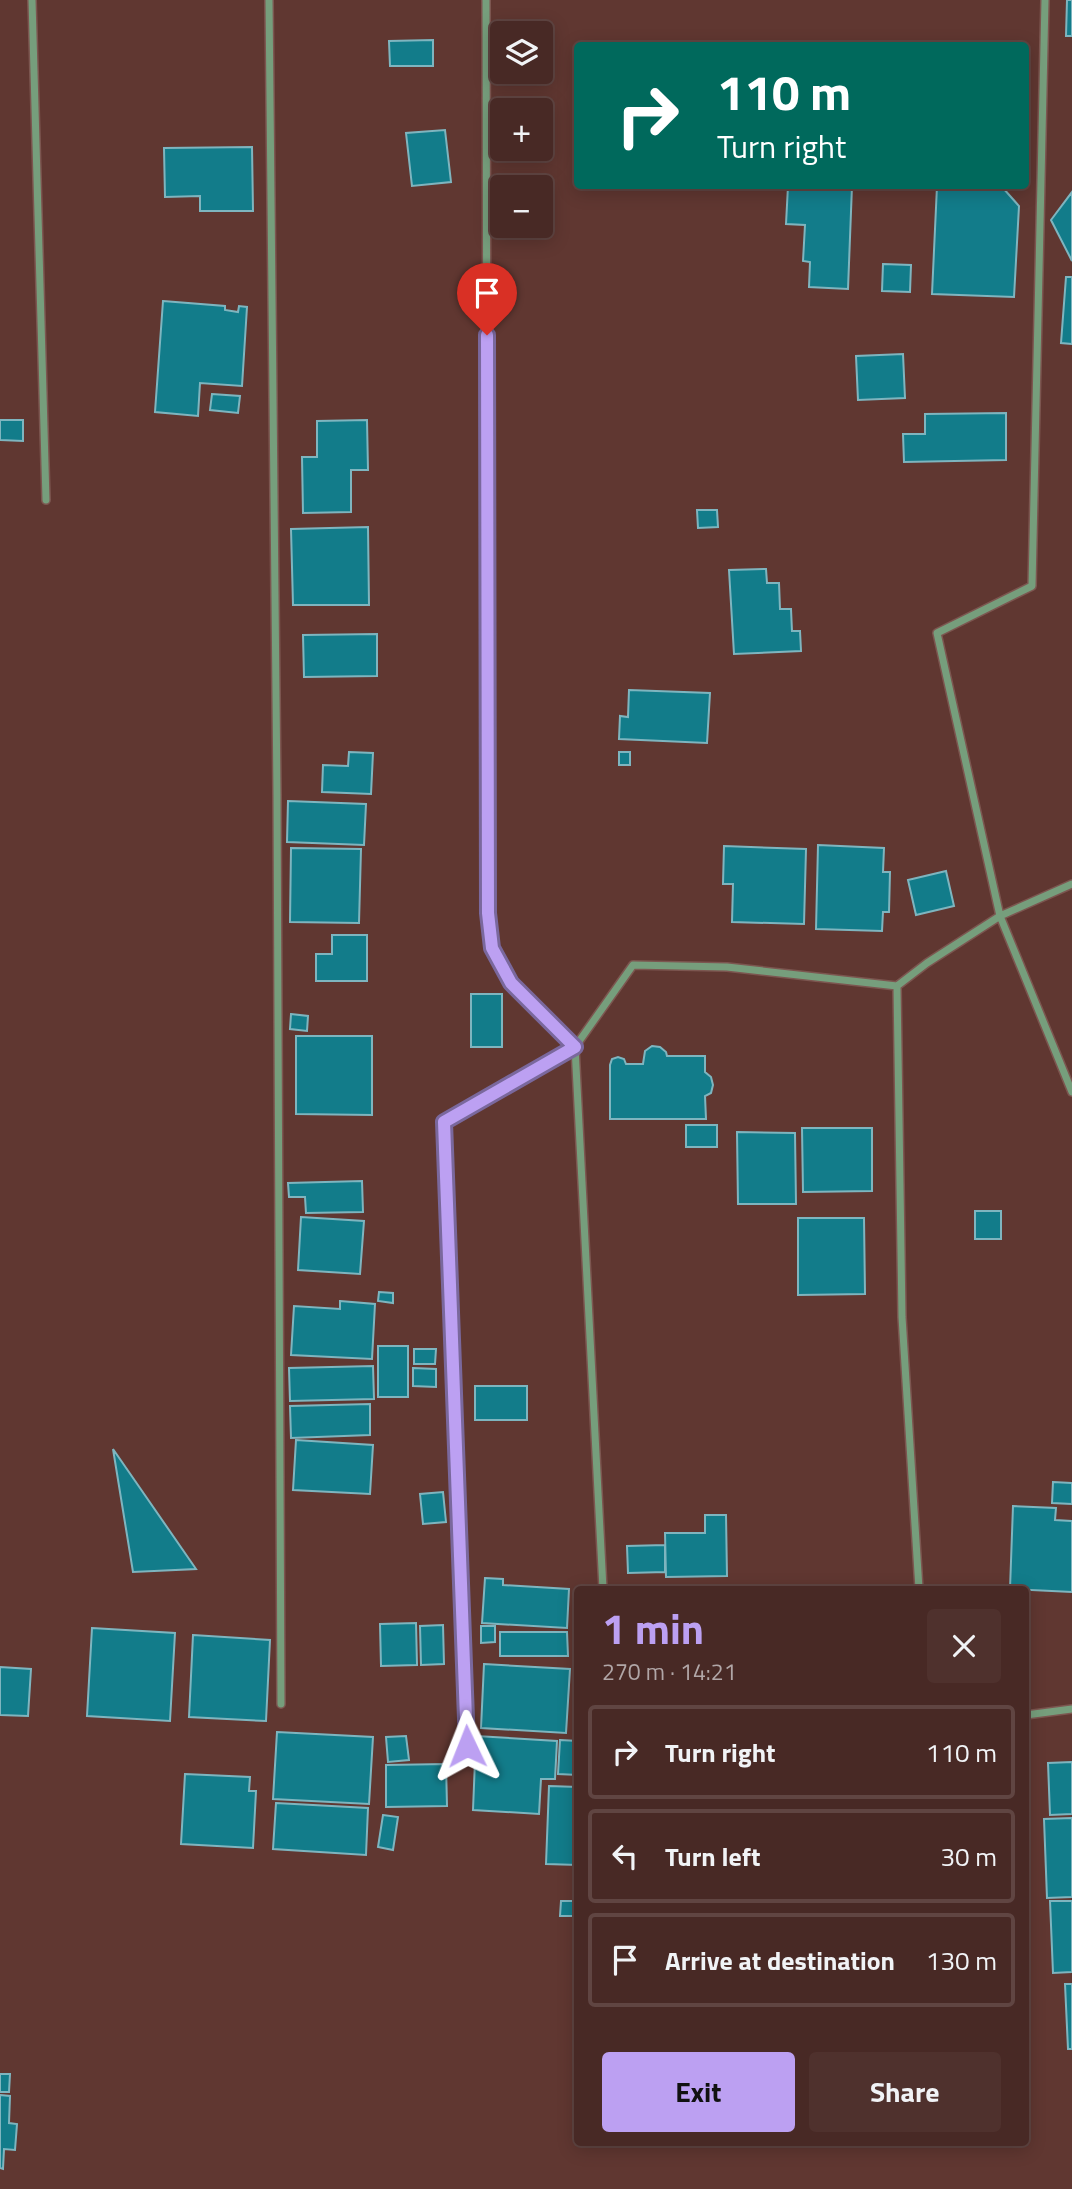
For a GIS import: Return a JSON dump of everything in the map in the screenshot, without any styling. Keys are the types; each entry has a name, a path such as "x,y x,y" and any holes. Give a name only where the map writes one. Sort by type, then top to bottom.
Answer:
{"street":[{"path":"32,0 46,500"},
{"path":"269,0 277,794 281,1704"},
{"path":"486,0 488,913 492,948 511,983 575,1047 603,1586"},
{"path":"1045,0 1032,586 937,633 1000,916 1072,1092"},
{"path":"467,1746 444,1122 575,1047 633,965 727,967 897,986 927,963 1000,916 1072,884"},
{"path":"897,986 902,1317 919,1586"},
{"path":"1029,1714 1072,1709"}],"building":[{"path":"1067,0 1072,0 1072,36 1066,36"},
{"path":"433,40 433,66 390,66 389,41"},
{"path":"445,130 451,182 412,186 406,133"},
{"path":"252,147 253,211 200,211 200,196 165,197 164,148"},
{"path":"788,189 852,189 848,289 809,287 810,262 803,261 805,225 786,224"},
{"path":"937,189 1004,189 1019,206 1014,297 932,294"},
{"path":"1072,192 1072,261 1051,220"},
{"path":"883,264 911,265 910,292 882,291"},
{"path":"1066,277 1072,277 1072,344 1061,343"},
{"path":"163,301 225,306 225,310 238,312 239,306 247,307 242,386 200,383 198,416 155,412"},
{"path":"903,354 905,398 858,400 856,356"},
{"path":"212,394 240,396 238,413 210,410"},
{"path":"1006,413 1006,460 904,462 903,434 925,434 925,414"},
{"path":"0,420 23,420 23,441 0,440"},
{"path":"367,420 368,470 351,470 351,512 303,513 302,457 317,457 317,421"},
{"path":"697,510 717,510 718,527 698,528"},
{"path":"368,527 369,605 293,605 291,529"},
{"path":"766,569 767,583 779,583 780,609 791,609 792,631 800,631 801,651 734,654 729,570"},
{"path":"377,634 377,676 304,677 303,635"},
{"path":"629,690 710,693 707,743 619,739 620,716 628,717"},
{"path":"349,752 373,753 371,794 322,792 323,765 348,766"},
{"path":"619,752 630,752 630,765 619,765"},
{"path":"288,801 366,804 364,845 287,842"},
{"path":"818,845 884,848 883,872 890,872 889,912 883,912 882,931 816,929"},
{"path":"724,846 806,849 804,924 732,922 733,884 723,884"},
{"path":"291,848 361,849 359,923 290,922"},
{"path":"946,871 954,906 916,915 908,880"},
{"path":"332,935 367,935 367,981 316,981 316,954 332,954"},
{"path":"471,994 502,994 502,1047 471,1047"},
{"path":"291,1014 308,1016 307,1031 290,1029"},
{"path":"296,1036 372,1036 372,1115 296,1114"},
{"path":"652,1046 660,1047 667,1056 705,1056 705,1072 711,1077 713,1085 711,1093 705,1096 706,1119 610,1119 612,1059 618,1057 624,1059 626,1064 643,1064 645,1051"},
{"path":"686,1125 717,1125 717,1147 686,1147"},
{"path":"802,1128 872,1128 872,1191 803,1192"},
{"path":"737,1132 795,1133 796,1204 738,1204"},
{"path":"362,1181 363,1212 306,1213 305,1197 289,1197 288,1183"},
{"path":"975,1211 1001,1211 1001,1239 975,1239"},
{"path":"301,1217 364,1221 360,1274 298,1270"},
{"path":"798,1218 864,1218 865,1294 798,1295"},
{"path":"379,1292 393,1293 393,1303 378,1301"},
{"path":"340,1301 375,1304 372,1359 291,1355 294,1306 340,1309"},
{"path":"378,1346 408,1346 408,1397 378,1397"},
{"path":"414,1349 436,1349 435,1364 414,1364"},
{"path":"373,1366 374,1399 290,1401 289,1368"},
{"path":"413,1368 436,1369 436,1387 413,1386"},
{"path":"475,1386 527,1386 527,1420 475,1420"},
{"path":"370,1404 370,1435 291,1438 290,1406"},
{"path":"296,1440 373,1445 370,1494 293,1490"},
{"path":"113,1449 196,1569 133,1572"},
{"path":"1053,1482 1072,1483 1072,1504 1052,1503"},
{"path":"443,1492 446,1522 423,1524 420,1494"},
{"path":"1013,1506 1056,1508 1055,1520 1072,1521 1072,1592 1010,1586"},
{"path":"705,1515 726,1515 727,1576 666,1577 665,1533 705,1533"},
{"path":"665,1545 665,1572 628,1573 627,1546"},
{"path":"485,1578 503,1579 503,1585 569,1589 567,1628 482,1623"},
{"path":"416,1623 417,1665 381,1666 380,1624"},
{"path":"443,1625 444,1664 421,1665 420,1626"},
{"path":"481,1626 495,1626 495,1642 481,1643"},
{"path":"92,1628 175,1633 170,1721 87,1716"},
{"path":"500,1632 567,1632 568,1656 500,1656"},
{"path":"193,1635 270,1640 266,1721 189,1717"},
{"path":"484,1664 570,1669 566,1733 481,1728"},
{"path":"0,1667 31,1669 28,1716 0,1715"},
{"path":"277,1732 373,1737 369,1804 273,1799"},
{"path":"406,1736 409,1760 388,1762 386,1737"},
{"path":"476,1736 557,1741 555,1779 541,1779 539,1814 473,1810"},
{"path":"560,1740 574,1741 574,1775 558,1774"},
{"path":"1072,1762 1072,1814 1050,1815 1048,1763"},
{"path":"446,1764 447,1806 386,1807 386,1765"},
{"path":"185,1774 250,1777 249,1791 256,1791 253,1848 181,1844"},
{"path":"549,1786 574,1787 574,1865 546,1864"},
{"path":"276,1803 368,1808 366,1855 273,1849"},
{"path":"383,1815 398,1817 393,1850 378,1847"},
{"path":"1072,1818 1072,1897 1047,1898 1044,1819"},
{"path":"561,1901 574,1901 574,1916 560,1916"},
{"path":"1050,1901 1072,1901 1072,1972 1053,1973"},
{"path":"1065,1984 1072,1984 1072,2049 1068,2049"},
{"path":"0,2074 10,2074 9,2092 0,2092"},
{"path":"0,2095 10,2096 9,2123 17,2124 15,2150 4,2149 3,2169 0,2168"}],"route":[{"path":"467,1746 444,1122 575,1047 511,983 492,948 488,913 487,335"}]}
